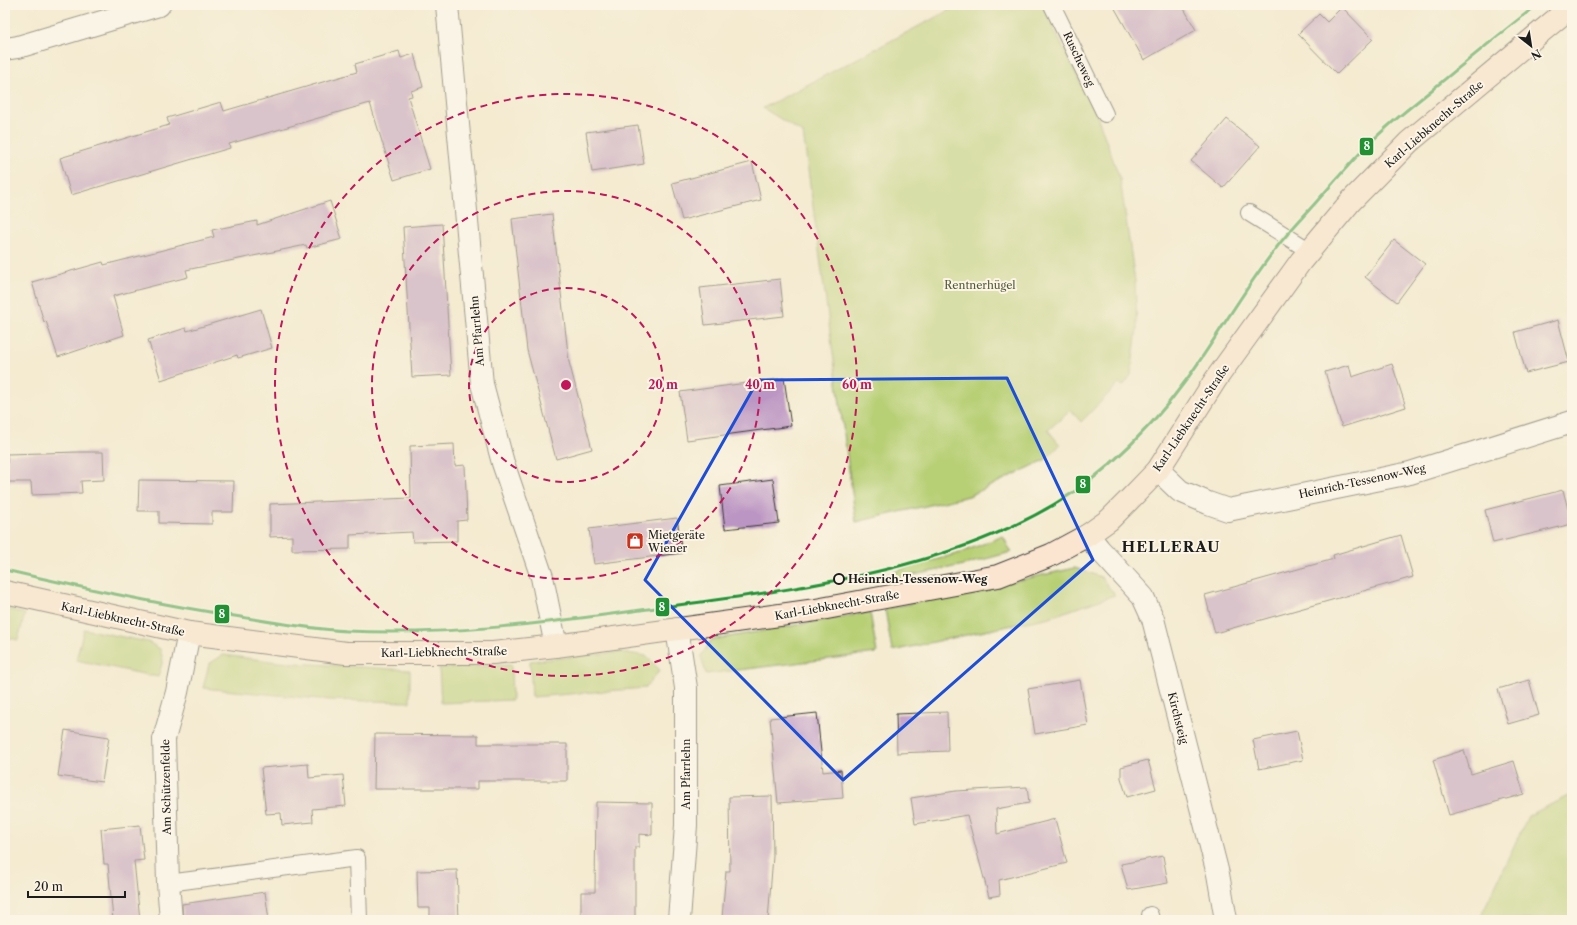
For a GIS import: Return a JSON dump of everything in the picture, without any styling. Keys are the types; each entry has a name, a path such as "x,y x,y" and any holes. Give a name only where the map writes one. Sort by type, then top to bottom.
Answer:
{"street":[{"path":"5,49 18,47 159,5"},
{"name":"Am Pfarrlehn","path":"447,5 482,384 503,463 542,577 556,646"},
{"name":"Karl-Liebknecht-Straße","path":"5,592 189,633 346,653 493,653 556,646 816,610 998,576 1051,555 1088,535 1109,520 1158,470 1216,379 1301,261 1351,201 1409,142 1572,6"},
{"name":"Heinrich-Tessenow-Weg","path":"1158,470 1180,491 1228,510 1410,473 1572,423"},
{"name":"Kirchsteig","path":"1088,535 1142,597 1153,620 1218,874 1226,920"},
{"name":"Am Pfarrlehn","path":"677,629 686,688 686,825 679,920"},
{"name":"Am Schützenfelde","path":"170,920 164,739 177,692 189,633"}],"lane":[{"name":"Ruscheweg","path":"1052,5 1105,114"},
{"path":"1249,213 1310,251"},
{"path":"168,883 357,858 359,920"}],"highlighted area":[{"path":"1007,378 1093,560 843,780 645,580 758,380"}],"green space":[{"name":"Rentnerhügel","path":"959,5 1042,5 1098,118 1120,179 1135,281 1137,329 1131,375 1123,386 1119,383 1081,422 1071,410 1048,430 1060,445 1045,460 969,496 856,522 803,133 763,108"},
{"path":"1003,536 1011,552 964,565 883,581 882,577 905,568 960,553"},
{"path":"1075,568 1101,577 1115,595 1050,617 892,651 885,609"},
{"path":"5,608 25,614 18,640 5,637"},
{"path":"870,612 877,653 706,674 701,656 711,640"},
{"path":"84,629 148,642 160,649 163,660 158,677 76,660"},
{"path":"621,652 646,656 660,670 645,688 532,697 530,661"},
{"path":"223,655 278,662 410,670 410,702 330,700 203,688 209,664"},
{"path":"511,665 512,700 441,703 439,668"},
{"path":"1572,794 1572,920 1479,920 1528,816"}],"building":[{"path":"1113,5 1182,5 1196,30 1144,60"},
{"path":"1342,7 1373,39 1337,74 1298,34 1319,14 1327,22"},
{"path":"399,51 401,58 414,54 423,87 411,91 412,96 408,97 430,169 394,180 370,103 229,144 230,148 71,195 60,158 169,125 167,118 221,102 224,111 357,72 355,64"},
{"path":"1227,119 1260,146 1223,188 1191,161"},
{"path":"638,125 644,164 592,172 586,132"},
{"path":"752,162 761,200 682,220 672,183"},
{"path":"330,201 342,239 307,248 306,245 186,270 188,277 113,296 124,335 58,357 46,321 44,322 32,282 103,262 104,265 214,237 212,230 257,221 257,225"},
{"path":"552,214 569,362 592,449 556,459 527,350 512,219"},
{"path":"442,224 451,375 412,377 403,227"},
{"path":"1394,240 1425,264 1397,302 1365,277"},
{"path":"780,279 784,316 705,325 700,288"},
{"path":"261,309 272,348 238,358 237,355 161,380 148,340 186,328 187,331"},
{"path":"1558,320 1569,362 1526,373 1515,332"},
{"path":"1392,364 1406,407 1342,427 1325,372 1349,365 1352,377"},
{"path":"784,378 791,426 687,440 680,392"},
{"path":"454,444 455,466 465,465 467,520 457,521 457,541 413,542 412,532 350,535 350,549 292,550 292,536 270,537 270,504 411,498 410,446"},
{"path":"103,452 104,480 81,481 82,493 32,495 31,482 8,482 7,454"},
{"path":"773,479 779,523 725,529 720,486"},
{"path":"139,480 234,481 233,512 212,512 212,524 159,523 159,511 138,511"},
{"path":"1563,490 1572,524 1493,543 1485,510"},
{"name":"Mietgeräte Wiener","path":"677,518 682,553 594,564 589,529"},
{"path":"1401,535 1413,577 1215,633 1205,595 1334,559 1333,555"},
{"path":"1080,680 1088,725 1035,734 1028,689"},
{"path":"1529,680 1539,715 1508,724 1498,689"},
{"path":"947,712 948,751 897,753 896,714"},
{"path":"817,713 823,772 841,770 843,798 778,803 770,718"},
{"path":"65,730 109,737 102,782 58,776"},
{"path":"1297,731 1303,760 1259,769 1253,740"},
{"path":"375,734 478,735 478,744 567,744 567,781 478,781 478,789 374,789"},
{"path":"1464,750 1471,774 1514,761 1524,794 1449,815 1433,760"},
{"path":"1148,760 1156,789 1127,797 1121,778 1121,767"},
{"path":"308,764 309,778 343,775 346,806 312,809 313,822 282,825 281,813 266,814 261,768"},
{"path":"1027,787 1029,803 996,809 997,834 1055,819 1067,863 999,880 1000,895 989,897 967,815 915,824 911,798 956,791"},
{"path":"772,796 773,856 768,920 722,918 726,871 730,871 729,797"},
{"path":"596,802 652,803 652,835 639,834 639,847 635,847 635,920 581,920 581,892 595,892"},
{"path":"140,825 144,860 134,861 140,920 113,920 108,864 104,864 101,829"},
{"path":"1163,856 1168,883 1128,890 1121,864"},
{"path":"457,870 459,920 430,920 430,908 418,908 417,871"},
{"path":"265,892 269,920 183,920 182,904"}],"transit line":[{"name":"8","path":"5,570 152,602 294,626 347,631 422,632 536,623 767,593 829,582 891,568 951,551 1009,528 1062,500 1120,455 1150,424 1178,391 1253,279 1282,241 1358,155 1402,114 1537,5"}],"place":[{"name":"Mietgeräte Wiener","path":"635,541"},
{"name":"Heinrich-Tessenow-Weg","path":"839,579"}],"district":[{"name":"HELLERAU","path":"1171,546"}]}
